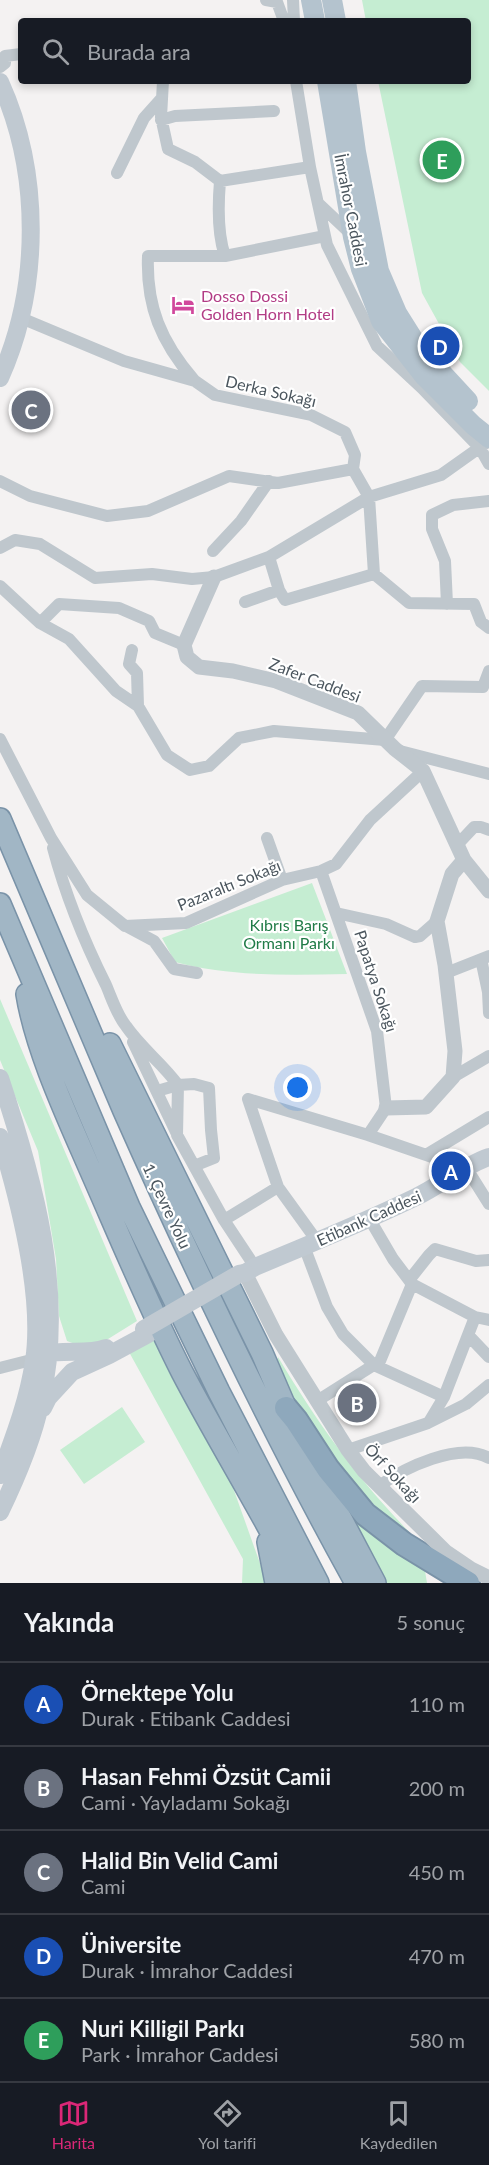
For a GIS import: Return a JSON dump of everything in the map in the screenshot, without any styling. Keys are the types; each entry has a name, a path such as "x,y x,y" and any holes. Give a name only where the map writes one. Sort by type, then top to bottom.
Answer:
{"highway":[{"name":"1. Çevre Yolu","path":"0,819 124,1111 182,1240 264,1408 356,1583"},
{"name":"1. Çevre Yolu","path":"1,906 129,1207 219,1392 318,1583"},
{"path":"44,922 76,971 120,1066 252,1331 299,1439 375,1583"},
{"path":"24,963 30,1009 38,1039 79,1143 153,1312 183,1374 259,1508 298,1583"},
{"path":"286,1408 328,1469 365,1514 404,1545 468,1583"},
{"path":"238,1473 263,1528 276,1583"}],"main road":[{"path":"311,0 314,18"},
{"path":"332,0 335,18"},
{"path":"0,82 21,143 30,192 28,276 21,318 0,378"},
{"name":"İmrahor Caddesi","path":"328,84 353,237 361,269 382,300 397,313 419,348 489,422"},
{"name":"İmrahor Caddesi","path":"346,84 356,152 379,271 382,300 381,321 425,377 486,442"},
{"path":"0,111 29,211"},
{"path":"0,1078 37,1207 48,1288 50,1331 43,1359 0,1475"},
{"path":"0,1137 29,1256 43,1359 42,1400 35,1426"},
{"name":"Etibank Caddesi","path":"72,1372 109,1355 146,1331 242,1278 250,1270 430,1190 480,1163"},
{"path":"50,1331 70,1352"},
{"name":"Etibank Caddesi","path":"43,1359 70,1352 92,1353 146,1331"},
{"path":"0,1512 48,1398 72,1372 43,1359"}],"street":[{"path":"266,0 278,2 283,18"},
{"path":"293,0 294,18"},
{"path":"2,58 18,55"},
{"path":"163,84 161,120 168,149 195,162 220,182 310,167"},
{"path":"296,84 310,167 327,245 377,346 486,442 489,464"},
{"path":"117,173 144,118 161,99"},
{"path":"161,120 175,116 274,111"},
{"path":"220,182 221,244 225,256"},
{"path":"318,203 353,237"},
{"path":"195,381 160,331 147,282 148,256 225,256 325,236"},
{"name":"Derka Sokağı","path":"21,318 124,361 195,381 215,395 311,415 345,432 355,455 353,469 369,497"},
{"path":"0,548 15,540 40,544 95,578 152,574 192,579 214,577 269,557 369,497 441,475 486,442"},
{"path":"0,481 30,496 107,516 148,511 229,476 278,483 353,469"},
{"path":"213,550 241,522 269,482"},
{"path":"369,497 374,574 409,603 474,604 481,622 489,628"},
{"path":"447,604 445,561 432,529 432,515 453,505 489,501"},
{"path":"269,557 279,590 285,600 374,574"},
{"path":"40,623 59,604 119,608 149,621 155,633 184,645 214,577"},
{"path":"0,586 40,623 69,639 116,691 138,706 167,755 190,770 208,766 239,738 274,731 390,744 489,774"},
{"path":"245,602 279,590"},
{"name":"Zafer Caddesi","path":"184,645 187,657 199,667 232,671 276,681 358,713 390,744 423,771 464,860 489,891"},
{"path":"132,650 129,664 137,673 138,706"},
{"path":"390,744 422,686 483,687 489,671"},
{"path":"0,739 51,838 87,895 125,926 154,940 174,969 197,973"},
{"name":"Pazaraltı Sokağı","path":"125,926 186,923 282,880 321,871 336,864 370,820 423,771"},
{"path":"456,845 474,827 489,830"},
{"path":"51,838 62,884 94,962 177,1135 250,1270"},
{"path":"267,838 282,880"},
{"path":"453,1077 455,1051 437,921 452,874 464,860"},
{"name":"Papatya Sokağı","path":"321,871 377,1031 386,1108"},
{"path":"72,910 87,895"},
{"path":"336,913 386,924 415,937 420,936 437,921"},
{"path":"446,973 485,958 489,1013"},
{"path":"125,1025 178,1084 177,1135"},
{"path":"368,1135 386,1108 426,1107 453,1077 489,1056"},
{"path":"155,1087 166,1068"},
{"path":"155,1087 194,1084 209,1088 214,1158 194,1166"},
{"path":"444,1396 374,1365 343,1334 327,1307 310,1244 278,1187 248,1099 426,1155 480,1163 489,1204"},
{"path":"426,1155 489,1117"},
{"path":"224,1220 278,1187"},
{"path":"369,1218 393,1259 411,1282 475,1317 489,1320"},
{"path":"317,1401 380,1361 411,1282 435,1249 476,1261 489,1260"},
{"name":"Örf Sokağı","path":"250,1270 276,1335 348,1450 364,1471 446,1552 489,1578"},
{"path":"428,1423 444,1396 475,1317"},
{"path":"468,1335 489,1357"},
{"path":"0,1368 43,1359"},
{"path":"348,1450 428,1423 466,1404 489,1385"},
{"path":"379,1486 400,1471 437,1458 470,1451 487,1452"}],"green space":[{"path":"362,0 489,0 489,391 460,362 422,293 379,84 471,84 471,18 365,18"},
{"name":"Kıbrıs Barış Ormanı Parkı","path":"312,883 347,974 239,973 196,967 175,962 162,938"},
{"path":"0,999 137,1321 100,1344 86,1348 67,1341 59,1316 56,1259 38,1151 0,1060"},
{"path":"153,1337 226,1468 267,1583 242,1583 243,1559 129,1352"},
{"path":"278,1357 341,1452 376,1496 416,1539 378,1515 314,1436 293,1398 277,1361"},
{"path":"122,1407 145,1442 84,1484 60,1450"},
{"path":"352,1510 424,1565 427,1583 384,1583 346,1513"}],"place":[{"name":"Nuri Killigil Parkı","path":"442,160"},
{"name":"Dosso Dossi Golden Horn Hotel","path":"183,305"},
{"name":"Üniversite","path":"440,346"},
{"name":"Halid Bin Velid Cami","path":"31,410"},
{"name":"Örnektepe Yolu","path":"451,1171"},
{"name":"Hasan Fehmi Özsüt Camii","path":"357,1403"}]}
